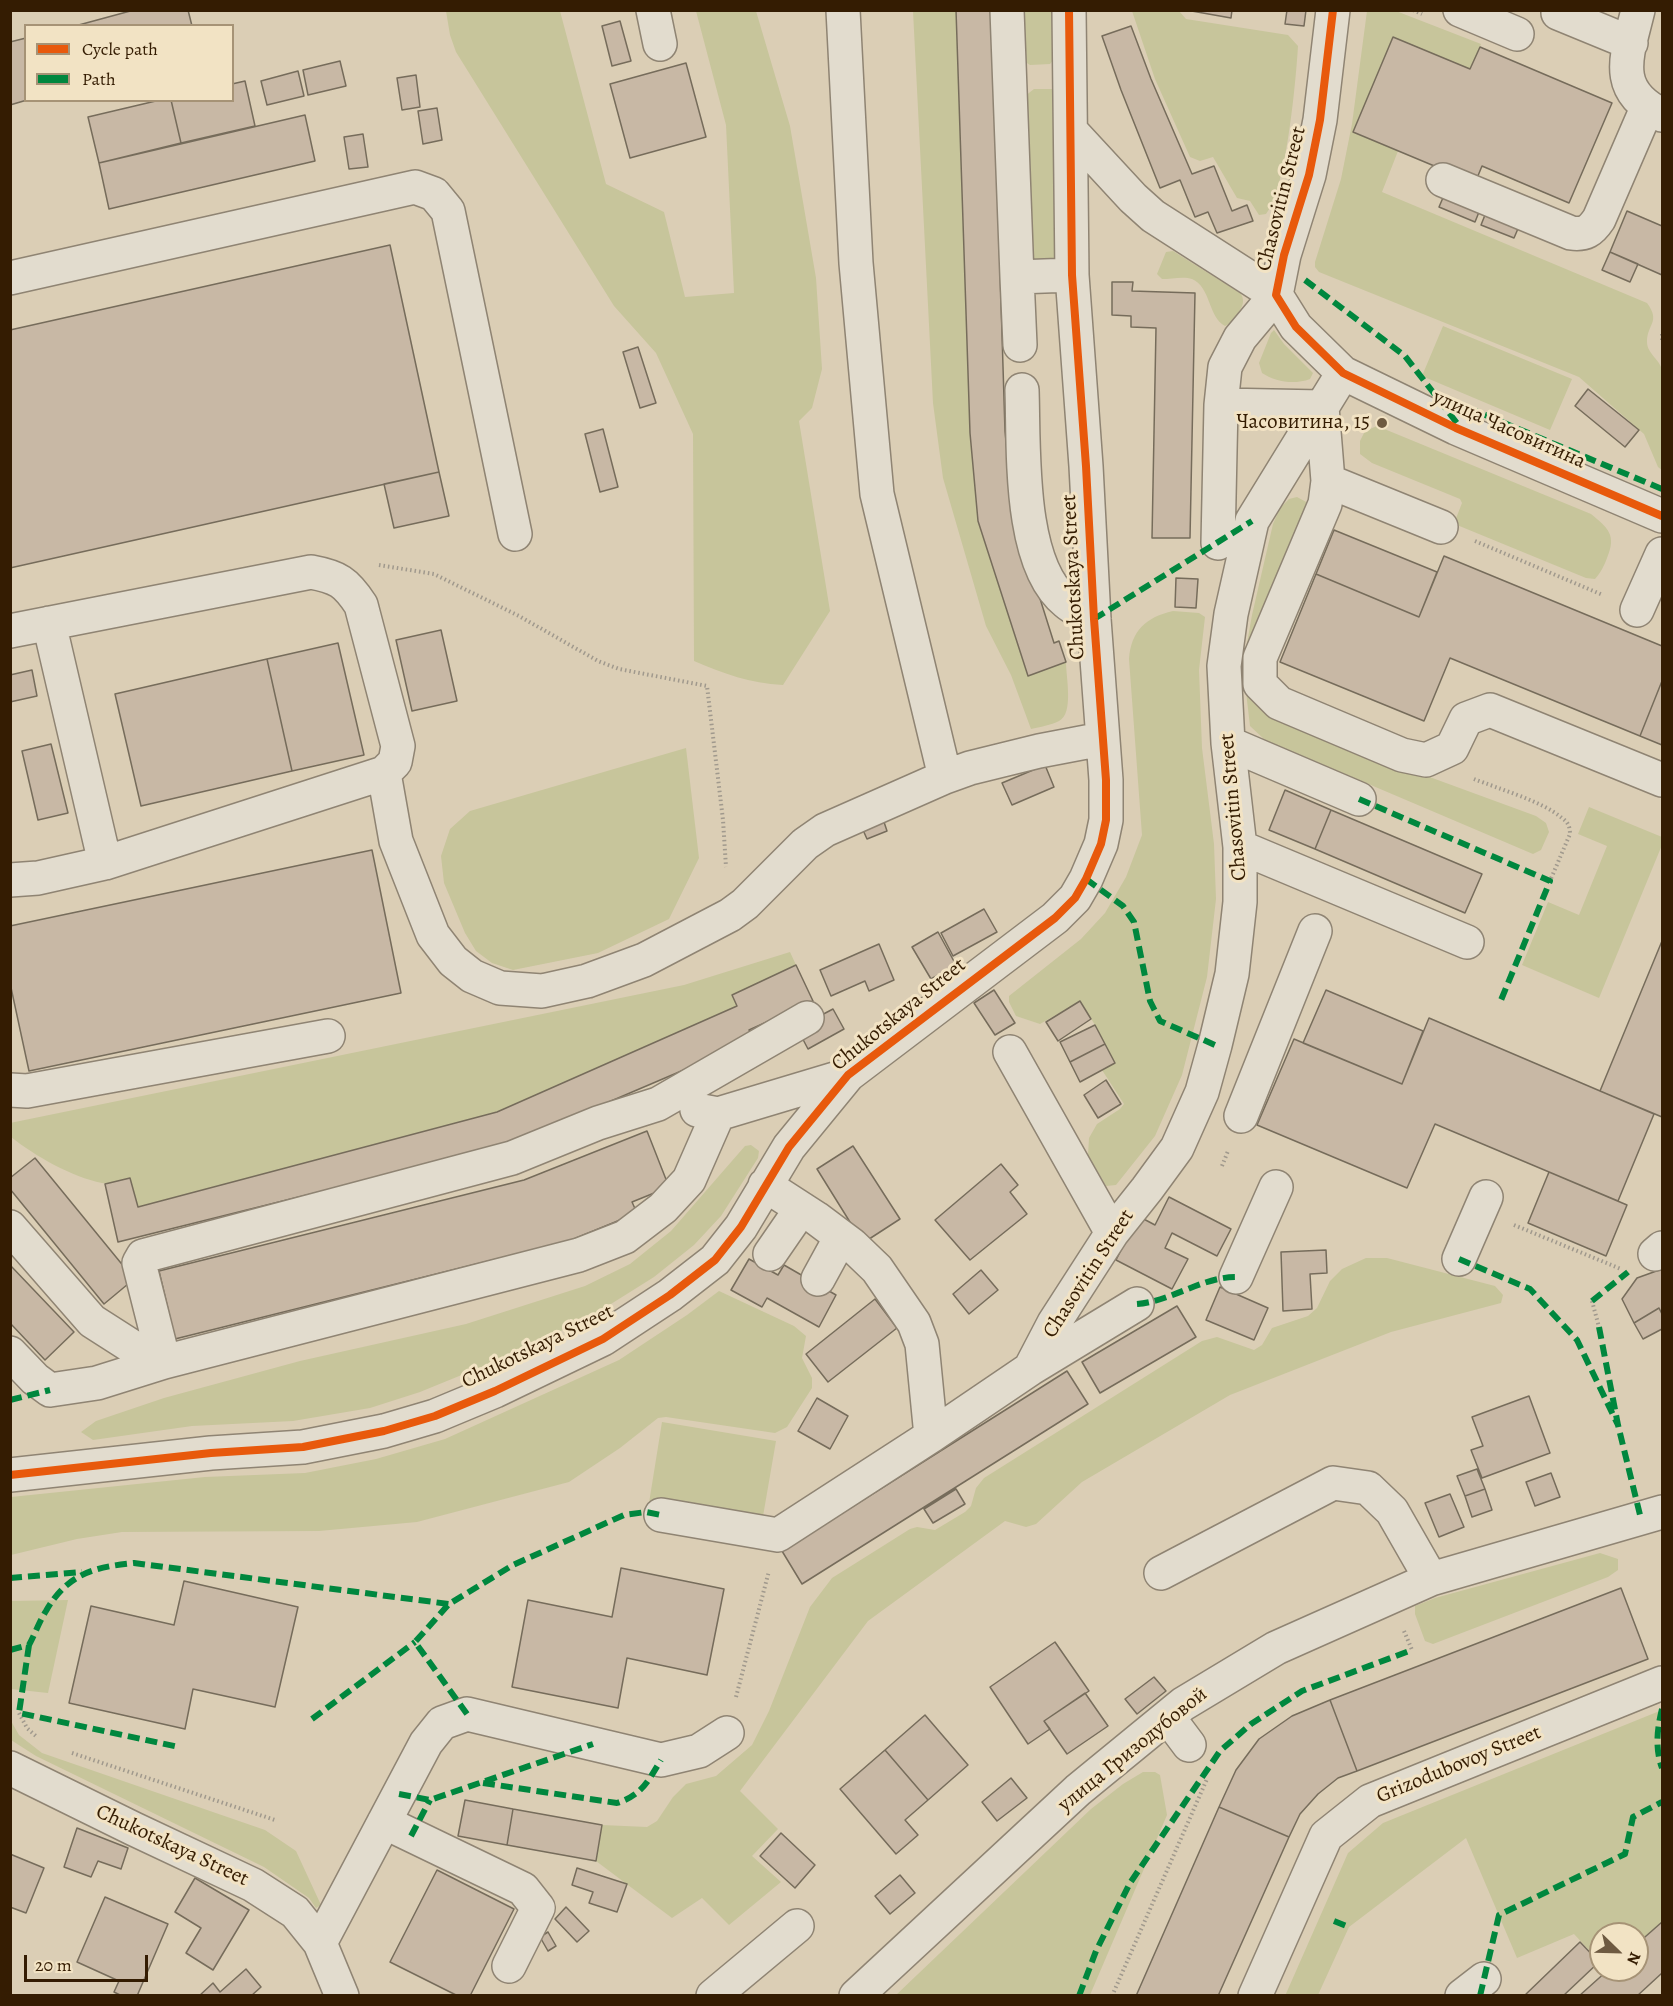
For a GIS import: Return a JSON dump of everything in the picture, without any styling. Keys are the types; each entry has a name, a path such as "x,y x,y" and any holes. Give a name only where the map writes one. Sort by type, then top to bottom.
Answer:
{"street":[{"path":"653,10 660,44"},
{"path":"843,10 856,262 877,494 945,777"},
{"path":"1007,10 1020,345"},
{"name":"Chukotskaya Street","path":"10,1475 211,1453 303,1447 384,1431 435,1416 603,1339 670,1295 715,1260 741,1227 789,1147 848,1075 1055,918 1075,898 1094,864 1106,820 1106,780 1072,275 1069,10"},
{"name":"Chasovitin Street","path":"778,1535 1030,1369 1054,1323 1112,1233 1177,1148 1202,1092 1232,974 1240,902 1240,848 1228,743 1224,666 1231,614 1252,521 1343,372 1296,327 1276,295 1284,255 1309,175 1320,120 1333,10"},
{"path":"1460,10 1517,34"},
{"path":"1443,180 1571,233 1582,234 1592,229 1655,112 1634,96 1627,81 1630,43 1638,10"},
{"path":"1558,13 1630,43"},
{"path":"1071,131 1133,198 1153,216 1276,295 1240,338 1225,367 1221,405 1218,543"},
{"path":"10,278 415,187 434,194 448,211 515,534"},
{"path":"1017,277 1072,275"},
{"name":"улица Часовитина","path":"1343,372 1456,428 1662,516"},
{"path":"1022,390 1026,509 1042,571 1065,602 1094,619"},
{"path":"1221,405 1322,407 1328,480 1324,504 1260,658 1260,684 1279,703 1402,754 1426,760 1452,748 1466,718 1490,710 1662,780"},
{"path":"1328,480 1441,527"},
{"path":"1637,610 1662,554"},
{"path":"10,631 311,572 332,576 349,586 361,605 398,746 395,762 384,773 105,863 38,878 10,880"},
{"path":"49,623 105,863"},
{"path":"384,773 396,841 433,935 453,961 472,976 500,988 542,991 587,981 644,960 730,915 745,904 805,844 825,830 970,768 1102,739"},
{"path":"1228,743 1359,799"},
{"path":"1240,848 1467,942"},
{"path":"1241,1116 1315,931"},
{"path":"164,1362 139,1263 143,1256 512,1158 598,1123 658,1104 807,1018"},
{"path":"10,1090 27,1091 328,1036"},
{"path":"1010,1052 1112,1233"},
{"path":"658,1104 718,1114 848,1075"},
{"path":"10,1353 35,1379 50,1390 97,1383 164,1362 579,1255 625,1238 663,1208 689,1180 718,1114"},
{"path":"765,1185 841,1237 877,1269 919,1333 931,1436"},
{"path":"1236,1276 1276,1187"},
{"path":"770,1254 801,1209"},
{"path":"1459,1259 1496,1209"},
{"path":"10,1227 92,1321 142,1353 164,1362"},
{"path":"818,1279 841,1237"},
{"path":"1030,1369 1137,1304"},
{"path":"1161,1573 1333,1483 1368,1488 1392,1511 1431,1579"},
{"name":"улица Гризодубовой","path":"856,1995 1078,1790 1183,1704 1276,1648 1431,1579 1662,1512"},
{"path":"661,1515 778,1535"},
{"name":"Grizodubovoy Street","path":"1255,1995 1326,1836 1370,1801 1662,1683"},
{"path":"320,1943 426,1743 442,1724 467,1714 661,1760 699,1751 727,1733"},
{"path":"1168,1717 1189,1745"},
{"name":"Chukotskaya Street","path":"10,1768 253,1885 295,1912 320,1943 342,1995"},
{"path":"384,1822 523,1889 538,1908 509,1966"},
{"path":"713,1995 797,1926"}],"path":[{"path":"1662,334 1662,341"},
{"path":"1441,527 1637,610"},
{"path":"332,576 367,562 434,574 519,616 598,661 619,669 707,686 723,820 730,915"},
{"path":"1426,760 1549,809 1564,819 1570,828 1570,834 1550,881"},
{"path":"1496,1209 1628,1272"},
{"path":"1592,1301 1599,1327"},
{"path":"727,1733 778,1535"},
{"path":"19,1713 27,1728 40,1739"},
{"path":"70,1752 275,1820"},
{"path":"1112,1995 1210,1773"}],"shaded area":[{"path":"446,11 560,11 606,184 664,212 685,297 734,293 726,125 696,11 756,11 790,126 816,278 822,369 812,408 799,421 830,611 783,685 737,677 694,661 693,434 656,353 614,306 456,52 450,35"},
{"path":"913,11 956,11 970,433 978,521 1028,676 1066,662 1068,703 1064,717 1053,724 1031,729 1011,675 986,626 943,478 933,403"},
{"path":"1019,11 1056,11 1056,57 1050,64 1030,65 1022,60"},
{"path":"1132,11 1179,11 1186,19 1288,35 1298,46 1289,134 1279,183 1273,202 1266,214 1259,215 1250,201 1237,198 1213,157 1200,161 1190,157 1155,79"},
{"path":"1367,11 1396,11 1481,44 1470,69 1393,37 1353,132 1398,151 1382,192 1647,303 1653,319 1647,342 1649,350 1661,367 1663,383 1662,470 1658,467 1644,434 1579,377 1319,272 1315,267 1341,179 1352,124"},
{"path":"1034,89 1054,89 1057,256 1051,261 1036,261 1031,256 1025,96"},
{"path":"1173,251 1240,293 1242,305 1229,324 1225,326 1219,322 1203,288 1198,283 1185,278 1162,279 1157,274 1166,252"},
{"path":"1443,326 1572,379 1550,430 1422,376"},
{"path":"1274,330 1284,344 1313,373 1310,379 1285,382 1262,373 1259,363"},
{"path":"1377,426 1591,514 1606,528 1611,538 1610,550 1601,571 1595,579 1586,578 1457,525 1455,521 1462,503 1460,499 1372,463 1360,454 1360,441 1365,431"},
{"path":"1297,497 1308,503 1252,693 1416,772 1536,816 1546,823 1549,832 1541,850 1533,854 1265,740 1250,726 1243,666 1252,615 1273,524 1280,508 1289,499"},
{"path":"1173,611 1199,613 1205,617 1199,670 1202,748 1214,844 1216,899 1207,977 1182,1075 1155,1136 1116,1185 1106,1186 1088,1155 1089,1138 1097,1124 1124,1104 1102,1070 1115,1063 1080,1001 1040,1024 1016,1016 1009,1002 1009,996 1081,939 1105,913 1126,877 1142,835 1130,649 1137,633 1148,621"},
{"path":"686,748 699,858 669,919 598,953 513,970 492,963 476,951 465,933 444,883 441,856 450,829 470,811"},
{"path":"1589,807 1662,837 1662,845 1599,998 1522,965 1548,902 1579,915 1607,846 1578,834"},
{"path":"790,952 796,965 732,995 737,1006 497,1112 138,1207 130,1178 102,1183 78,1176 54,1165 11,1137 10,1123 684,985"},
{"path":"751,1145 759,1151 758,1158 721,1216 694,1245 654,1277 587,1319 491,1363 420,1392 370,1408 293,1421 192,1426 93,1440 81,1432 96,1421 164,1398 300,1361 466,1324 585,1286 630,1264 671,1231 745,1146"},
{"path":"1366,1258 1387,1258 1495,1286 1503,1295 1501,1303 1391,1332 1230,1395 1082,1482 1036,1524 1026,1527 1005,1521 868,1621 740,1791 778,1829 752,1856 781,1882 729,1925 702,1898 672,1918 596,1861 602,1825 647,1827 657,1821 673,1797 686,1784 716,1776 752,1745 769,1711 810,1607 832,1578 910,1529 917,1527 935,1530 965,1512 971,1506 976,1488 984,1478 1202,1341 1217,1337 1254,1350 1262,1345 1272,1328 1308,1316 1317,1308 1330,1281 1342,1269"},
{"path":"719,1291 794,1326 806,1336 802,1358 812,1378 812,1388 787,1427 775,1433 666,1417 658,1418 620,1448 569,1482 417,1522 319,1531 122,1532 77,1539 11,1555 11,1497 205,1477 305,1473 376,1459 445,1439 619,1360"},
{"path":"662,1422 776,1441 762,1522 649,1503"},
{"path":"1600,1553 1618,1559 1618,1570 1608,1577 1433,1644 1425,1641 1415,1614 1415,1606 1435,1598"},
{"path":"68,1600 48,1693 11,1689 11,1601"},
{"path":"1662,1710 1662,1922 1649,1933 1649,1922 1589,1922 1589,1950 1574,1934 1517,1958 1466,1838 1349,1927 1318,1995 1285,1996 1348,1853 1383,1823"},
{"path":"11,1721 19,1735 42,1753 265,1830 296,1851 321,1905 316,1908 309,1898 264,1867 36,1756 11,1740"},
{"path":"1143,1772 1155,1772 1160,1775 1167,1815 1090,1995 896,1995 1091,1809 1123,1784"}],"building":[{"path":"134,10 188,10 192,24 82,24"},
{"path":"956,10 992,10 1005,431 1013,513 1054,643 1059,641 1066,662 1028,676 978,521 970,433"},
{"path":"1186,10 1232,10 1231,18"},
{"path":"1287,10 1306,10 1304,26 1285,24"},
{"path":"620,21 631,61 612,66 602,26"},
{"path":"1131,26 1192,174 1214,166 1232,211 1247,205 1253,221 1217,233 1208,212 1195,217 1180,180 1160,188 1102,36"},
{"path":"1393,37 1470,69 1480,47 1612,103 1569,203 1482,166 1475,183 1353,132"},
{"path":"24,38 24,101 10,105 10,42"},
{"path":"340,61 346,86 308,95 303,70"},
{"path":"686,63 706,137 630,158 610,84"},
{"path":"298,71 304,96 267,105 261,81"},
{"path":"416,75 420,107 402,110 397,78"},
{"path":"245,81 255,126 181,143 171,102 234,102 234,84"},
{"path":"152,102 171,102 181,143 99,163 88,117"},
{"path":"437,108 442,140 423,144 418,111"},
{"path":"305,115 315,161 109,209 99,163"},
{"path":"363,134 368,167 349,169 344,137"},
{"path":"1445,193 1481,207 1475,222 1439,207"},
{"path":"1487,210 1520,224 1514,238 1481,225"},
{"path":"1627,211 1662,226 1662,275 1610,252"},
{"path":"390,245 439,472 10,568 10,330"},
{"path":"1610,252 1638,264 1630,282 1602,270"},
{"path":"1112,282 1133,282 1132,291 1195,293 1190,538 1152,538 1156,328 1131,327 1131,316 1112,315"},
{"path":"638,347 656,403 640,408 623,352"},
{"path":"1588,389 1639,430 1625,447 1575,406"},
{"path":"603,429 618,487 600,492 585,434"},
{"path":"439,472 449,516 394,528 384,484"},
{"path":"1334,530 1437,572 1419,617 1316,574"},
{"path":"1444,556 1662,646 1662,681 1640,736 1450,658 1424,721 1280,662 1316,574 1419,617"},
{"path":"1176,578 1198,579 1196,608 1175,607"},
{"path":"441,630 457,701 412,711 396,640"},
{"path":"338,643 364,755 292,771 267,659"},
{"path":"267,659 292,771 141,806 115,694"},
{"path":"32,670 37,696 10,702 10,675"},
{"path":"1662,681 1662,745 1640,736"},
{"path":"51,744 68,813 38,820 22,751"},
{"path":"1045,765 1054,787 1012,805 1002,783"},
{"path":"1285,790 1331,810 1315,849 1269,830"},
{"path":"1331,810 1482,874 1465,913 1315,849"},
{"path":"884,822 887,831 867,839 863,830"},
{"path":"372,850 401,993 29,1071 10,983 10,926"},
{"path":"984,909 997,932 953,956 941,933"},
{"path":"938,932 956,965 931,979 912,947"},
{"path":"1662,941 1662,1117 1600,1091"},
{"path":"879,944 894,980 869,991 865,981 831,996 820,970"},
{"path":"796,965 813,1001 749,1030 754,1040 508,1145 118,1242 105,1184 130,1178 138,1207 497,1112 737,1006 732,995"},
{"path":"994,990 1015,1023 995,1035 974,1003"},
{"path":"1326,990 1423,1031 1402,1084 1303,1043"},
{"path":"1080,1001 1091,1019 1058,1041 1046,1022"},
{"path":"833,1009 844,1029 808,1049 797,1028"},
{"path":"1429,1018 1654,1114 1618,1201 1435,1124 1407,1188 1257,1125 1294,1039 1402,1084"},
{"path":"1095,1025 1105,1044 1070,1062 1060,1042"},
{"path":"1105,1044 1115,1063 1080,1082 1070,1062"},
{"path":"1106,1080 1121,1104 1098,1118 1084,1095"},
{"path":"647,1131 669,1187 632,1202 637,1213 569,1241 175,1339 159,1271 524,1180"},
{"path":"853,1146 900,1219 863,1243 817,1169"},
{"path":"35,1158 134,1279 104,1304 10,1189 10,1178"},
{"path":"1001,1164 1018,1185 1010,1192 1027,1214 970,1260 935,1220"},
{"path":"1549,1172 1627,1205 1606,1256 1528,1223"},
{"path":"1169,1197 1231,1229 1217,1256 1172,1233 1165,1248 1188,1259 1172,1289 1116,1260 1138,1216 1155,1225"},
{"path":"1326,1250 1327,1273 1310,1274 1312,1309 1283,1311 1281,1252"},
{"path":"749,1259 778,1275 784,1265 836,1295 819,1327 767,1298 762,1307 731,1290"},
{"path":"10,1265 74,1332 45,1360 10,1323"},
{"path":"1662,1269 1662,1314 1659,1308 1634,1323 1622,1299 1637,1278"},
{"path":"981,1270 998,1290 969,1314 953,1294"},
{"path":"1220,1287 1268,1308 1254,1340 1206,1320"},
{"path":"875,1299 897,1328 828,1382 806,1354"},
{"path":"1177,1306 1196,1337 1100,1393 1082,1362"},
{"path":"1659,1308 1662,1314 1662,1329 1643,1339 1634,1323"},
{"path":"1067,1371 1088,1404 802,1584 782,1551"},
{"path":"1529,1396 1550,1453 1482,1478 1471,1450 1483,1446 1472,1417"},
{"path":"817,1398 848,1416 830,1449 798,1431"},
{"path":"1477,1469 1485,1489 1465,1496 1457,1476"},
{"path":"1551,1473 1560,1497 1535,1506 1526,1482"},
{"path":"956,1489 965,1504 933,1523 924,1509"},
{"path":"1485,1489 1492,1510 1472,1517 1465,1496"},
{"path":"1450,1494 1464,1527 1439,1537 1425,1503"},
{"path":"621,1568 724,1589 707,1675 627,1658 618,1708 512,1687 528,1600 612,1617"},
{"path":"184,1581 298,1607 275,1707 193,1689 185,1729 69,1703 91,1606 174,1625"},
{"path":"1621,1588 1648,1659 1357,1771 1330,1700"},
{"path":"1055,1642 1089,1691 1044,1721 1050,1729 1028,1744 990,1687"},
{"path":"1154,1677 1166,1691 1137,1714 1125,1699"},
{"path":"1085,1693 1108,1726 1067,1754 1044,1721"},
{"path":"1330,1700 1357,1771 1338,1778 1318,1794 1300,1814 1289,1837 1219,1807 1236,1770 1259,1739 1292,1716"},
{"path":"925,1715 968,1765 928,1800 885,1750"},
{"path":"885,1750 928,1800 905,1820 918,1835 896,1854 840,1789"},
{"path":"1011,1778 1027,1798 997,1821 982,1802"},
{"path":"465,1800 513,1809 507,1845 458,1836"},
{"path":"1219,1807 1289,1837 1218,1996 1136,1996"},
{"path":"513,1809 602,1825 596,1861 507,1845"},
{"path":"77,1828 128,1848 121,1869 98,1861 91,1877 64,1867"},
{"path":"781,1833 815,1865 795,1888 760,1856"},
{"path":"10,1854 44,1868 26,1913 10,1907"},
{"path":"577,1868 627,1884 617,1912 589,1903 593,1892 572,1885"},
{"path":"437,1870 514,1909 470,1996 458,1996 390,1962"},
{"path":"900,1875 915,1893 890,1914 875,1896"},
{"path":"195,1878 249,1910 213,1970 186,1953 201,1928 175,1912"},
{"path":"105,1897 168,1924 137,1996 122,1996 114,1992 119,1981 77,1962"},
{"path":"566,1907 589,1931 577,1942 555,1919"},
{"path":"1662,1922 1662,1973 1637,1996 1579,1996 1595,1982 1649,1982 1649,1933"},
{"path":"548,1932 556,1946 548,1951 540,1937"},
{"path":"1580,1942 1589,1951 1589,1971 1563,1996 1524,1996"},
{"path":"246,1969 261,1987 251,1996 199,1996 213,1983 220,1992"}],"marked path":[{"path":"1305,280 1405,356 1460,427"},
{"path":"1435,394 1662,489"},
{"path":"1094,619 1252,521"},
{"path":"1359,799 1550,881 1499,1005"},
{"path":"1086,879 1123,906 1134,922 1150,1001 1160,1021 1215,1045"},
{"path":"1459,1259 1530,1289 1577,1340 1618,1425"},
{"path":"1592,1301 1628,1272"},
{"path":"1137,1304 1162,1299 1211,1281 1236,1277"},
{"path":"1599,1327 1618,1425 1641,1519"},
{"path":"10,1400 50,1390"},
{"path":"467,1714 415,1642 449,1604 513,1565 624,1515 646,1512 661,1515"},
{"path":"10,1650 29,1645 54,1598 63,1588 94,1570 134,1563 449,1604"},
{"path":"10,1578 82,1572"},
{"path":"312,1719 415,1642"},
{"path":"29,1645 19,1713 179,1747"},
{"path":"1079,1996 1096,1951 1130,1883 1220,1751 1251,1724 1302,1691 1412,1650"},
{"path":"1662,1709 1658,1739 1658,1754 1662,1768"},
{"path":"399,1794 430,1800 593,1744"},
{"path":"483,1783 617,1803 633,1796 648,1781 661,1760"},
{"path":"411,1836 430,1800"},
{"path":"1480,1996 1499,1915 1625,1854 1633,1817 1662,1802"},
{"path":"1334,1921 1349,1927"}],"cycle path":[{"path":"10,1475 211,1453 303,1447 384,1431 435,1416 495,1391 603,1339 670,1295 715,1260 741,1227 789,1147 848,1075 1055,918 1075,898 1101,844 1106,820 1106,780 1072,275 1069,10"},
{"path":"1333,10 1320,120 1309,175 1284,255 1276,295 1296,327 1343,373 1456,428 1662,516"}],"place":[{"name":"Часовитина, 15","path":"1382,423"}]}
